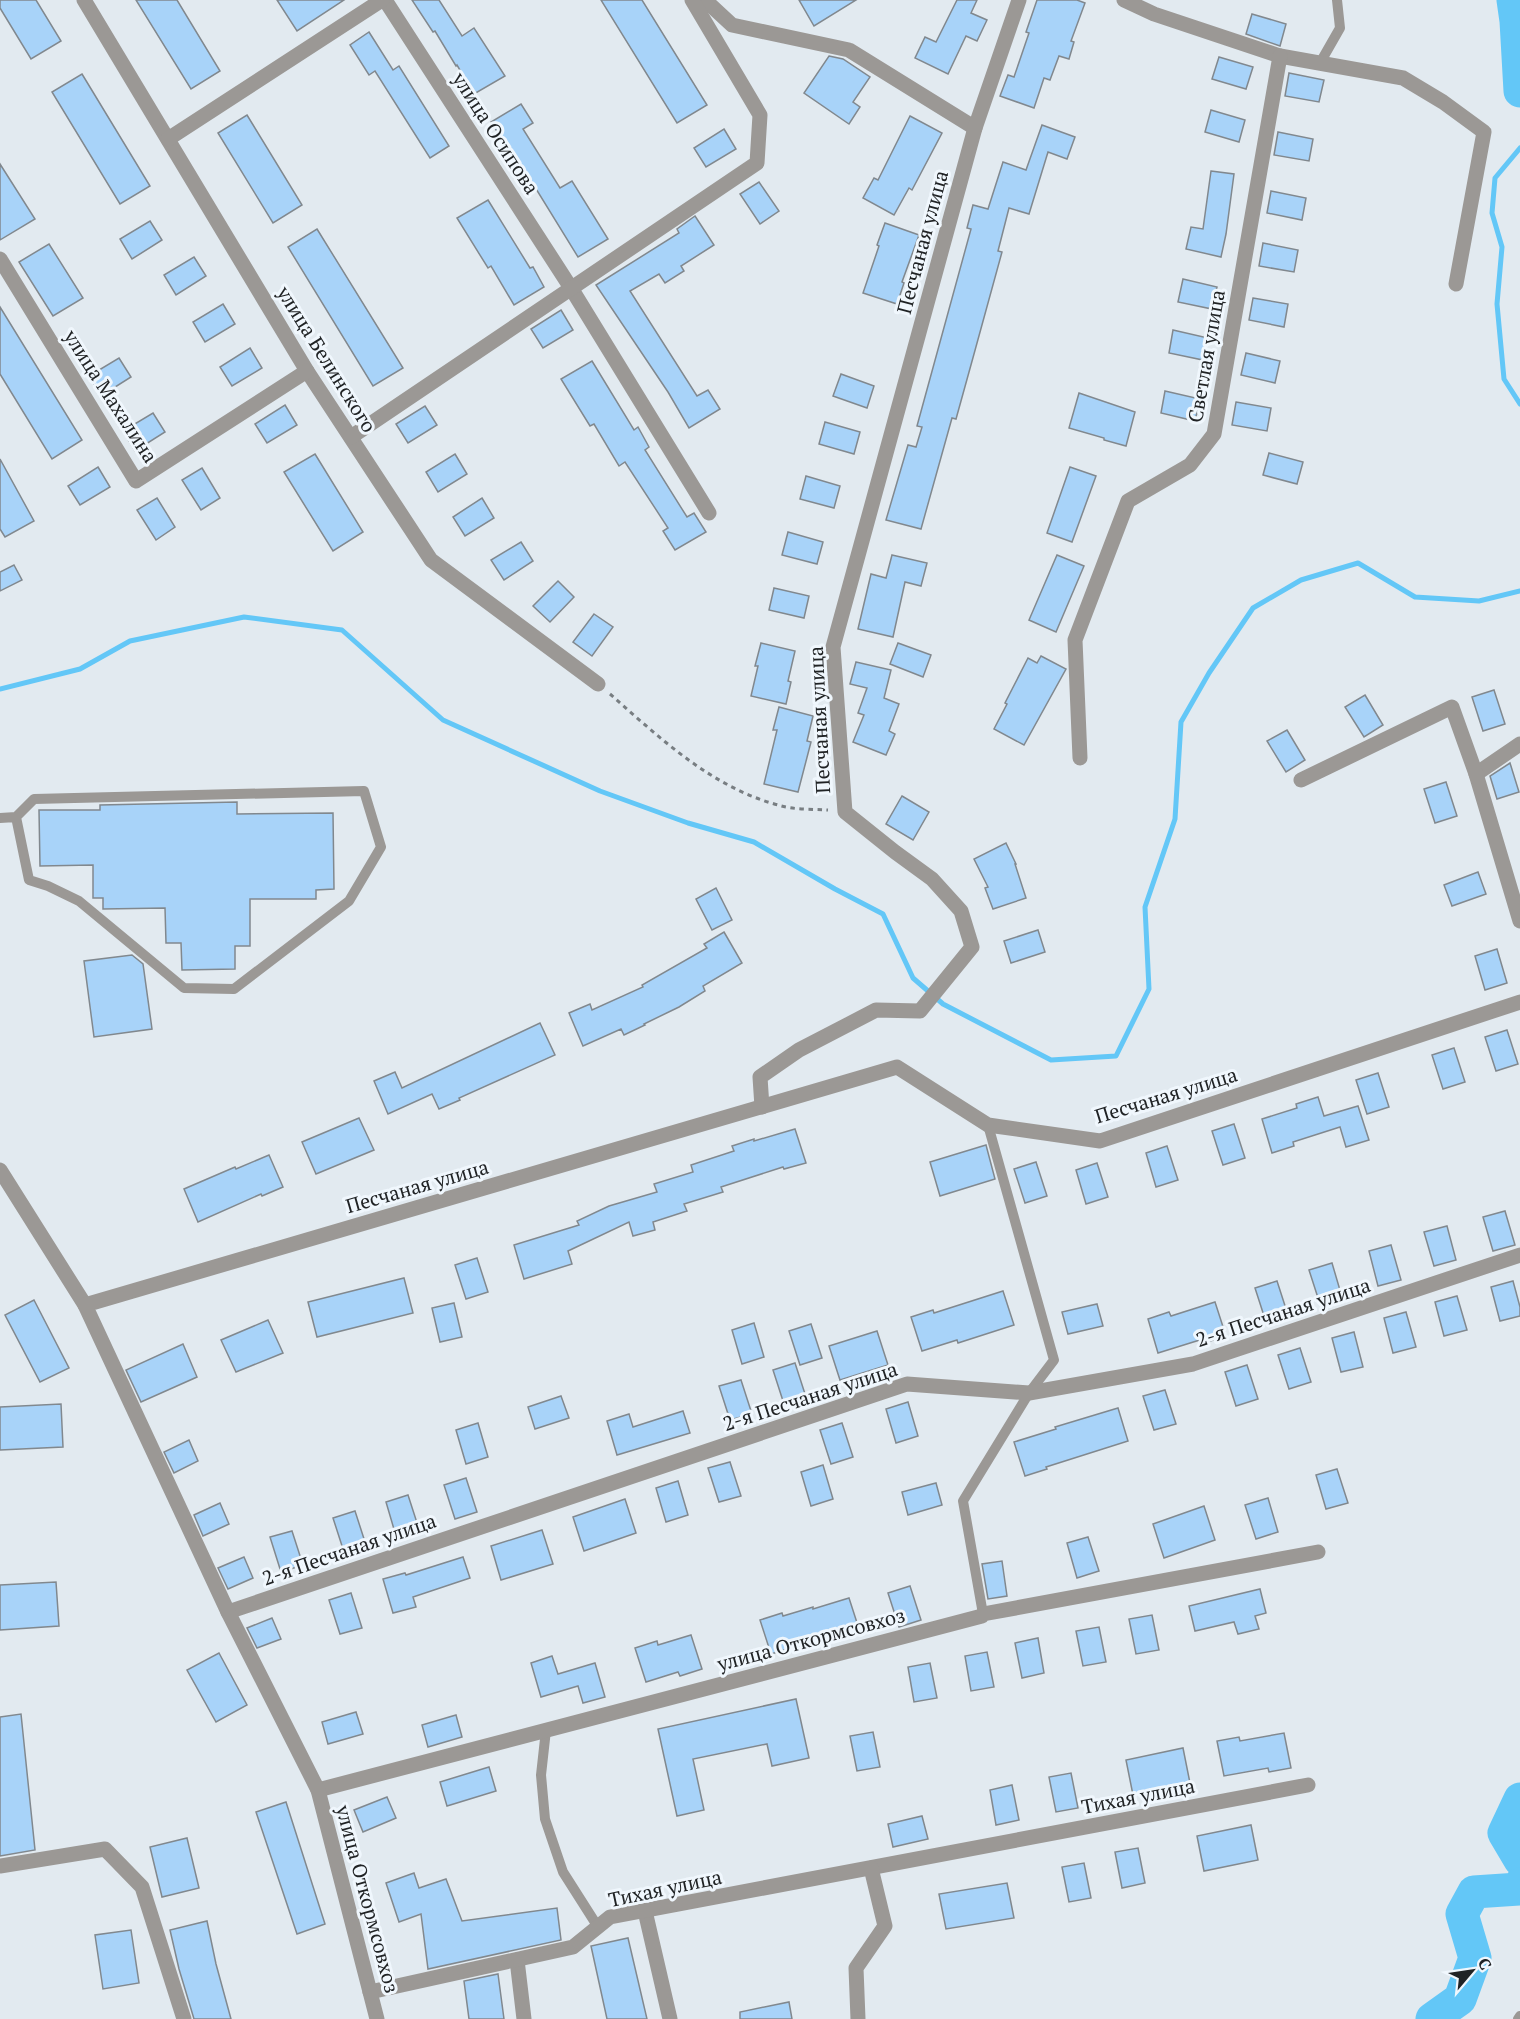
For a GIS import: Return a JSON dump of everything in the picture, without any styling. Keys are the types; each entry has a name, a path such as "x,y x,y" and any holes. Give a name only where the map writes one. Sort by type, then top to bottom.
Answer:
{"street":[{"name":"улица Белинского","path":"84,0 307,371 431,560 598,684"},
{"name":"улица Осипова","path":"168,139 383,0 572,288 709,513"},
{"path":"351,437 757,163 760,115 692,0"},
{"path":"705,0 732,25 849,50 975,128"},
{"name":"Песчаная улица","path":"762,1107 760,1077 799,1050 876,1010 920,1011 972,947 961,911 932,879 845,812 833,647 975,128 1019,0"},
{"path":"1124,0 1154,14 1280,56 1403,78 1443,102 1484,132 1456,284"},
{"name":"Светлая улица","path":"1080,758 1075,640 1128,501 1190,465 1214,434 1280,56"},
{"name":"улица Махалина","path":"0,259 136,481 307,371"},
{"path":"1301,780 1452,707 1476,774 1520,921"},
{"path":"1476,774 1520,744"},
{"name":"Песчаная улица","path":"85,1305 897,1067 988,1125 1100,1141 1520,1002"},
{"path":"0,1170 85,1305 228,1612"},
{"name":"2-я Песчаная улица","path":"228,1612 907,1384 1029,1393 1193,1364 1520,1255"},
{"name":"улица Откормсовхоз","path":"318,1790 982,1617 983,1614 1318,1552"},
{"name":"улица Откормсовхоз","path":"228,1612 318,1790 377,2019"},
{"name":"Тихая улица","path":"370,1992 573,1947 610,1917 1308,1785"},
{"path":"0,1866 105,1849 142,1887 184,2019"},
{"path":"858,2019 856,1968 885,1926 871,1868"},
{"path":"645,1911 670,2019"},
{"path":"517,1960 524,2019"}],"lane":[{"path":"1320,63 1340,28 1337,0"},
{"path":"0,818 16,817 34,799 364,791 381,847 349,901 234,988 184,988 79,901 48,886 29,880 16,817"},
{"path":"983,1614 963,1501 1029,1393 1054,1360 988,1125"},
{"path":"546,1730 541,1775 545,1819 564,1872 598,1927"}],"path":[{"path":"598,684 690,762 733,788 779,806 845,812"}],"building":[{"path":"0,0 36,0 61,41 31,59 0,8"},
{"path":"136,0 177,0 220,71 191,89"},
{"path":"277,0 344,0 297,31"},
{"path":"412,0 439,0 462,36 474,28 505,76 474,94 435,31 433,32"},
{"path":"601,0 642,0 707,105 677,123"},
{"path":"799,0 856,0 814,26"},
{"path":"957,0 977,0 971,13 987,20 977,41 966,36 948,74 915,58 925,37 936,42"},
{"path":"1037,0 1077,0 1085,3 1071,41 1074,42 1069,59 1059,56 1050,80 1044,78 1034,108 1000,96 1008,75 1014,77"},
{"path":"1252,14 1286,24 1280,46 1246,34"},
{"path":"369,32 393,70 399,66 449,146 430,158 375,71 369,75 350,45"},
{"path":"829,56 843,59 870,77 853,102 860,107 849,124 804,93"},
{"path":"1219,57 1253,67 1246,89 1212,79"},
{"path":"1289,73 1324,80 1319,102 1285,96"},
{"path":"82,74 150,186 120,204 52,92"},
{"path":"521,104 533,123 523,129 560,188 572,181 608,239 578,257 530,179 528,180 491,122"},
{"path":"1211,110 1245,120 1239,142 1205,132"},
{"path":"247,115 302,205 273,223 218,133"},
{"path":"910,116 942,133 912,190 909,188 894,215 863,198 874,178 878,180"},
{"path":"1042,125 1075,137 1067,159 1048,152 1029,214 1009,208 998,251 1002,252 956,419 952,418 921,529 886,520 908,445 916,447 922,427 917,426 971,229 967,228 973,205 988,209 1003,162 1026,170"},
{"path":"724,129 736,149 706,167 694,148"},
{"path":"1278,132 1313,139 1309,161 1274,155"},
{"path":"0,164 35,219 0,240"},
{"path":"1211,171 1234,174 1221,257 1186,249 1191,227 1203,229"},
{"path":"759,182 779,211 760,224 740,194"},
{"path":"1271,191 1306,198 1302,220 1267,213"},
{"path":"488,200 544,287 514,305 491,266 488,268 457,218"},
{"path":"695,216 714,245 681,266 684,271 665,283 659,274 630,291 697,396 708,390 720,409 689,428 668,392 596,285 679,233 677,229"},
{"path":"150,221 162,240 132,259 120,239"},
{"path":"885,223 919,235 902,282 904,283 897,304 863,293"},
{"path":"317,229 403,368 373,386 288,247"},
{"path":"1263,243 1298,250 1294,272 1259,266"},
{"path":"49,244 83,298 53,316 19,262"},
{"path":"194,257 206,276 176,295 164,275"},
{"path":"1183,279 1217,287 1212,309 1178,302"},
{"path":"1253,298 1288,304 1284,327 1249,320"},
{"path":"223,304 235,324 205,342 193,322"},
{"path":"0,307 82,440 52,459 0,374"},
{"path":"561,310 573,330 543,348 531,329"},
{"path":"1173,330 1208,338 1203,360 1169,353"},
{"path":"250,348 262,368 232,386 220,367"},
{"path":"1246,353 1280,361 1275,383 1241,375"},
{"path":"119,358 131,377 101,396 89,376"},
{"path":"592,361 634,430 638,427 649,447 645,450 687,517 694,513 706,532 675,550 663,531 668,528 625,462 619,466 594,424 590,426 561,379"},
{"path":"841,374 874,386 867,408 833,396"},
{"path":"1165,391 1200,399 1195,421 1161,413"},
{"path":"1079,393 1135,412 1126,446 1069,428"},
{"path":"1236,402 1271,408 1267,431 1232,425"},
{"path":"285,405 297,425 267,443 255,424"},
{"path":"425,406 437,425 408,443 396,424"},
{"path":"153,413 165,432 135,451 123,431"},
{"path":"825,422 860,432 854,454 819,444"},
{"path":"1269,453 1303,462 1297,484 1263,475"},
{"path":"315,454 363,532 333,551 284,472"},
{"path":"455,454 467,474 438,492 426,472"},
{"path":"0,459 34,521 5,537 0,529"},
{"path":"98,467 110,487 80,505 68,486"},
{"path":"1070,467 1096,476 1072,542 1047,533"},
{"path":"202,468 220,498 201,510 182,480"},
{"path":"806,476 840,486 834,508 800,499"},
{"path":"157,498 175,527 156,540 137,510"},
{"path":"482,498 494,518 465,536 453,517"},
{"path":"788,532 823,542 817,564 782,555"},
{"path":"521,542 533,561 504,580 491,560"},
{"path":"892,555 927,563 921,586 905,582 893,637 858,629 871,574 886,578"},
{"path":"1057,555 1084,566 1056,632 1029,620"},
{"path":"14,565 22,580 0,591 0,572"},
{"path":"558,581 574,597 550,622 533,606"},
{"path":"774,588 809,596 804,618 769,610"},
{"path":"594,614 613,627 592,656 573,642"},
{"path":"761,643 795,651 788,681 791,682 786,704 751,696"},
{"path":"898,643 931,655 923,677 890,664"},
{"path":"1041,656 1066,669 1024,745 994,729 1028,658 1037,663"},
{"path":"856,662 891,670 884,698 899,704 889,731 895,734 886,755 853,742 864,715 858,713 867,688 850,684"},
{"path":"1494,690 1505,724 1483,731 1472,697"},
{"path":"1365,695 1383,725 1364,737 1345,707"},
{"path":"779,707 813,716 807,741 811,742 798,792 764,784 777,730 773,730"},
{"path":"1287,730 1305,760 1286,772 1267,741"},
{"path":"1510,763 1519,792 1497,799 1490,776"},
{"path":"1446,782 1457,816 1435,823 1424,789"},
{"path":"902,796 929,812 913,840 886,824"},
{"path":"237,802 237,814 333,813 334,889 316,890 316,899 250,899 250,946 235,946 235,969 182,970 181,943 166,943 165,908 103,909 103,898 93,898 93,865 40,866 39,810 100,810 100,805"},
{"path":"1006,843 1016,864 1026,898 993,909 985,888 988,887 974,859"},
{"path":"1478,872 1486,894 1452,906 1444,885"},
{"path":"716,888 732,920 712,930 696,899"},
{"path":"1038,930 1045,952 1011,963 1004,941"},
{"path":"724,932 742,963 703,986 705,991 645,1025 624,1035 621,1029 583,1046 569,1013 590,1004 592,1010 643,987 642,985 707,948 704,944"},
{"path":"1497,949 1507,983 1485,990 1475,956"},
{"path":"132,955 143,964 152,1029 94,1037 84,961"},
{"path":"540,1023 555,1055 439,1109 432,1094 388,1114 374,1081 395,1072 402,1088"},
{"path":"1507,1030 1518,1064 1496,1071 1485,1037"},
{"path":"1454,1048 1465,1082 1443,1089 1432,1055"},
{"path":"1378,1073 1389,1107 1367,1114 1356,1080"},
{"path":"1318,1097 1324,1116 1358,1106 1369,1140 1346,1147 1340,1127 1293,1142 1294,1146 1272,1153 1262,1119 1297,1108 1296,1104"},
{"path":"359,1118 374,1150 316,1174 302,1142"},
{"path":"1234,1124 1245,1158 1223,1165 1212,1131"},
{"path":"795,1129 806,1163 784,1169 783,1167 721,1187 723,1192 684,1204 687,1211 653,1222 655,1230 633,1236 629,1222 568,1251 572,1264 524,1279 514,1245 579,1225 577,1221 609,1206 657,1192 654,1184 693,1172 691,1165 734,1151 732,1146"},
{"path":"986,1145 995,1179 940,1196 930,1162"},
{"path":"1167,1146 1178,1180 1156,1187 1146,1153"},
{"path":"269,1155 283,1187 262,1196 261,1194 198,1222 184,1189"},
{"path":"1036,1162 1047,1196 1025,1203 1014,1169"},
{"path":"1097,1163 1108,1197 1086,1204 1076,1170"},
{"path":"1505,1211 1515,1245 1493,1251 1483,1217"},
{"path":"1447,1226 1456,1260 1434,1266 1424,1232"},
{"path":"1391,1245 1401,1280 1378,1286 1369,1251"},
{"path":"477,1258 488,1292 466,1299 455,1265"},
{"path":"1332,1263 1342,1297 1320,1304 1309,1270"},
{"path":"404,1278 413,1313 317,1337 308,1302"},
{"path":"1277,1281 1288,1315 1266,1322 1255,1288"},
{"path":"1513,1281 1520,1316 1500,1321 1491,1287"},
{"path":"1003,1291 1014,1325 958,1343 957,1340 922,1351 911,1317 933,1310 934,1313"},
{"path":"1457,1296 1467,1330 1444,1336 1435,1302"},
{"path":"34,1300 69,1368 40,1382 5,1315"},
{"path":"1215,1302 1226,1336 1204,1343 1203,1339 1158,1353 1148,1319 1169,1312 1171,1316"},
{"path":"454,1303 462,1337 440,1342 432,1308"},
{"path":"1097,1304 1103,1326 1068,1334 1062,1312"},
{"path":"1406,1312 1416,1347 1393,1353 1384,1318"},
{"path":"268,1320 283,1353 236,1372 221,1340"},
{"path":"754,1323 764,1357 742,1364 732,1330"},
{"path":"811,1324 822,1358 800,1365 789,1331"},
{"path":"877,1331 888,1365 840,1380 829,1346"},
{"path":"1354,1332 1363,1367 1341,1372 1332,1338"},
{"path":"183,1344 197,1377 141,1402 126,1370"},
{"path":"1300,1348 1311,1382 1289,1389 1278,1355"},
{"path":"795,1363 806,1397 784,1404 773,1370"},
{"path":"1247,1365 1258,1399 1236,1406 1225,1372"},
{"path":"741,1380 752,1414 730,1420 719,1386"},
{"path":"1165,1390 1176,1424 1154,1430 1143,1396"},
{"path":"561,1396 569,1418 535,1429 528,1407"},
{"path":"908,1402 918,1436 896,1443 886,1409"},
{"path":"61,1404 63,1447 0,1450 0,1407"},
{"path":"1118,1408 1128,1441 1025,1476 1014,1442"},
{"path":"683,1411 690,1433 617,1455 607,1421 629,1414 633,1427"},
{"path":"478,1423 488,1457 466,1464 456,1430"},
{"path":"842,1423 853,1457 831,1464 820,1430"},
{"path":"189,1440 198,1461 174,1473 164,1452"},
{"path":"730,1462 741,1496 719,1502 708,1468"},
{"path":"823,1465 833,1499 811,1506 801,1472"},
{"path":"1337,1469 1348,1503 1326,1509 1316,1475"},
{"path":"466,1478 477,1512 455,1519 444,1485"},
{"path":"678,1481 688,1515 666,1522 656,1488"},
{"path":"936,1483 942,1505 908,1515 902,1492"},
{"path":"408,1495 419,1529 396,1536 386,1502"},
{"path":"1268,1498 1278,1532 1256,1539 1245,1505"},
{"path":"625,1499 636,1533 584,1551 573,1517"},
{"path":"220,1503 229,1524 203,1536 194,1515"},
{"path":"1204,1506 1215,1540 1164,1558 1153,1524"},
{"path":"355,1511 366,1545 344,1552 333,1518"},
{"path":"542,1530 553,1564 501,1580 491,1546"},
{"path":"292,1531 303,1565 281,1572 270,1537"},
{"path":"1088,1537 1099,1571 1077,1578 1067,1543"},
{"path":"244,1557 253,1578 228,1589 218,1568"},
{"path":"463,1557 470,1578 413,1597 416,1607 393,1613 383,1579 405,1573 406,1575"},
{"path":"1002,1561 1007,1596 988,1599 982,1564"},
{"path":"56,1582 59,1626 0,1630 0,1585"},
{"path":"910,1586 921,1620 899,1627 888,1593"},
{"path":"1260,1589 1266,1613 1255,1616 1259,1629 1238,1634 1234,1622 1195,1631 1189,1606"},
{"path":"351,1593 362,1628 340,1634 329,1600"},
{"path":"849,1598 860,1632 771,1654 760,1620 782,1613 783,1616 813,1607 813,1609"},
{"path":"1152,1615 1159,1650 1136,1654 1129,1619"},
{"path":"272,1618 281,1639 257,1648 247,1628"},
{"path":"1099,1627 1106,1662 1083,1666 1076,1631"},
{"path":"691,1635 702,1669 680,1676 678,1672 646,1682 635,1648 657,1641 658,1645"},
{"path":"1038,1638 1044,1673 1022,1678 1015,1643"},
{"path":"987,1652 994,1687 971,1691 965,1656"},
{"path":"219,1653 247,1705 216,1722 187,1670"},
{"path":"552,1656 558,1674 595,1663 605,1697 583,1703 578,1686 541,1697 531,1663"},
{"path":"930,1663 937,1698 914,1702 908,1667"},
{"path":"796,1699 809,1758 772,1766 767,1744 693,1759 704,1810 677,1816 658,1729"},
{"path":"356,1712 363,1734 328,1744 322,1722"},
{"path":"21,1714 35,1850 0,1856 0,1717"},
{"path":"456,1715 462,1737 428,1747 422,1725"},
{"path":"873,1732 880,1767 857,1771 850,1736"},
{"path":"1284,1733 1291,1768 1269,1772 1268,1768 1224,1776 1217,1741 1239,1737 1240,1741"},
{"path":"1183,1748 1190,1783 1133,1795 1126,1760"},
{"path":"489,1767 496,1791 447,1806 440,1782"},
{"path":"1071,1773 1078,1808 1056,1812 1049,1777"},
{"path":"1012,1785 1019,1820 996,1825 990,1790"},
{"path":"387,1797 396,1818 363,1832 354,1810"},
{"path":"286,1802 325,1924 297,1934 256,1812"},
{"path":"922,1816 928,1839 893,1847 888,1824"},
{"path":"1251,1825 1258,1860 1204,1871 1197,1836"},
{"path":"187,1838 199,1888 162,1897 150,1847"},
{"path":"1138,1848 1145,1883 1122,1888 1115,1852"},
{"path":"1084,1863 1091,1898 1069,1902 1062,1867"},
{"path":"414,1873 419,1888 446,1879 462,1921 557,1908 561,1940 428,1969 421,1914 399,1922 386,1883"},
{"path":"1007,1883 1014,1918 946,1929 939,1894"},
{"path":"207,1921 231,2019 194,2019 179,1969 170,1930"},
{"path":"131,1930 139,1983 103,1989 95,1935"},
{"path":"628,1938 647,2019 607,2019 591,1946"},
{"path":"498,1974 504,2019 469,2019 464,1981"},
{"path":"789,2002 792,2019 740,2019 740,2012"}],"waterway":[{"path":"1513,0 1520,91"},
{"path":"1520,148 1495,178 1492,213 1502,247 1497,304 1504,379 1520,404"},
{"path":"0,689 80,669 130,641 244,617 342,630 443,720 600,791 688,823 754,842 883,914 913,978 943,1004 1051,1060 1116,1056 1149,989 1145,907 1175,819 1181,722 1209,673 1253,608 1301,580 1358,563 1415,597 1479,601 1520,591"},
{"path":"1520,1799 1504,1833 1520,1860"},
{"path":"1432,2019 1460,1999 1475,1958 1462,1914 1474,1892 1519,1889 1520,1884"}]}
